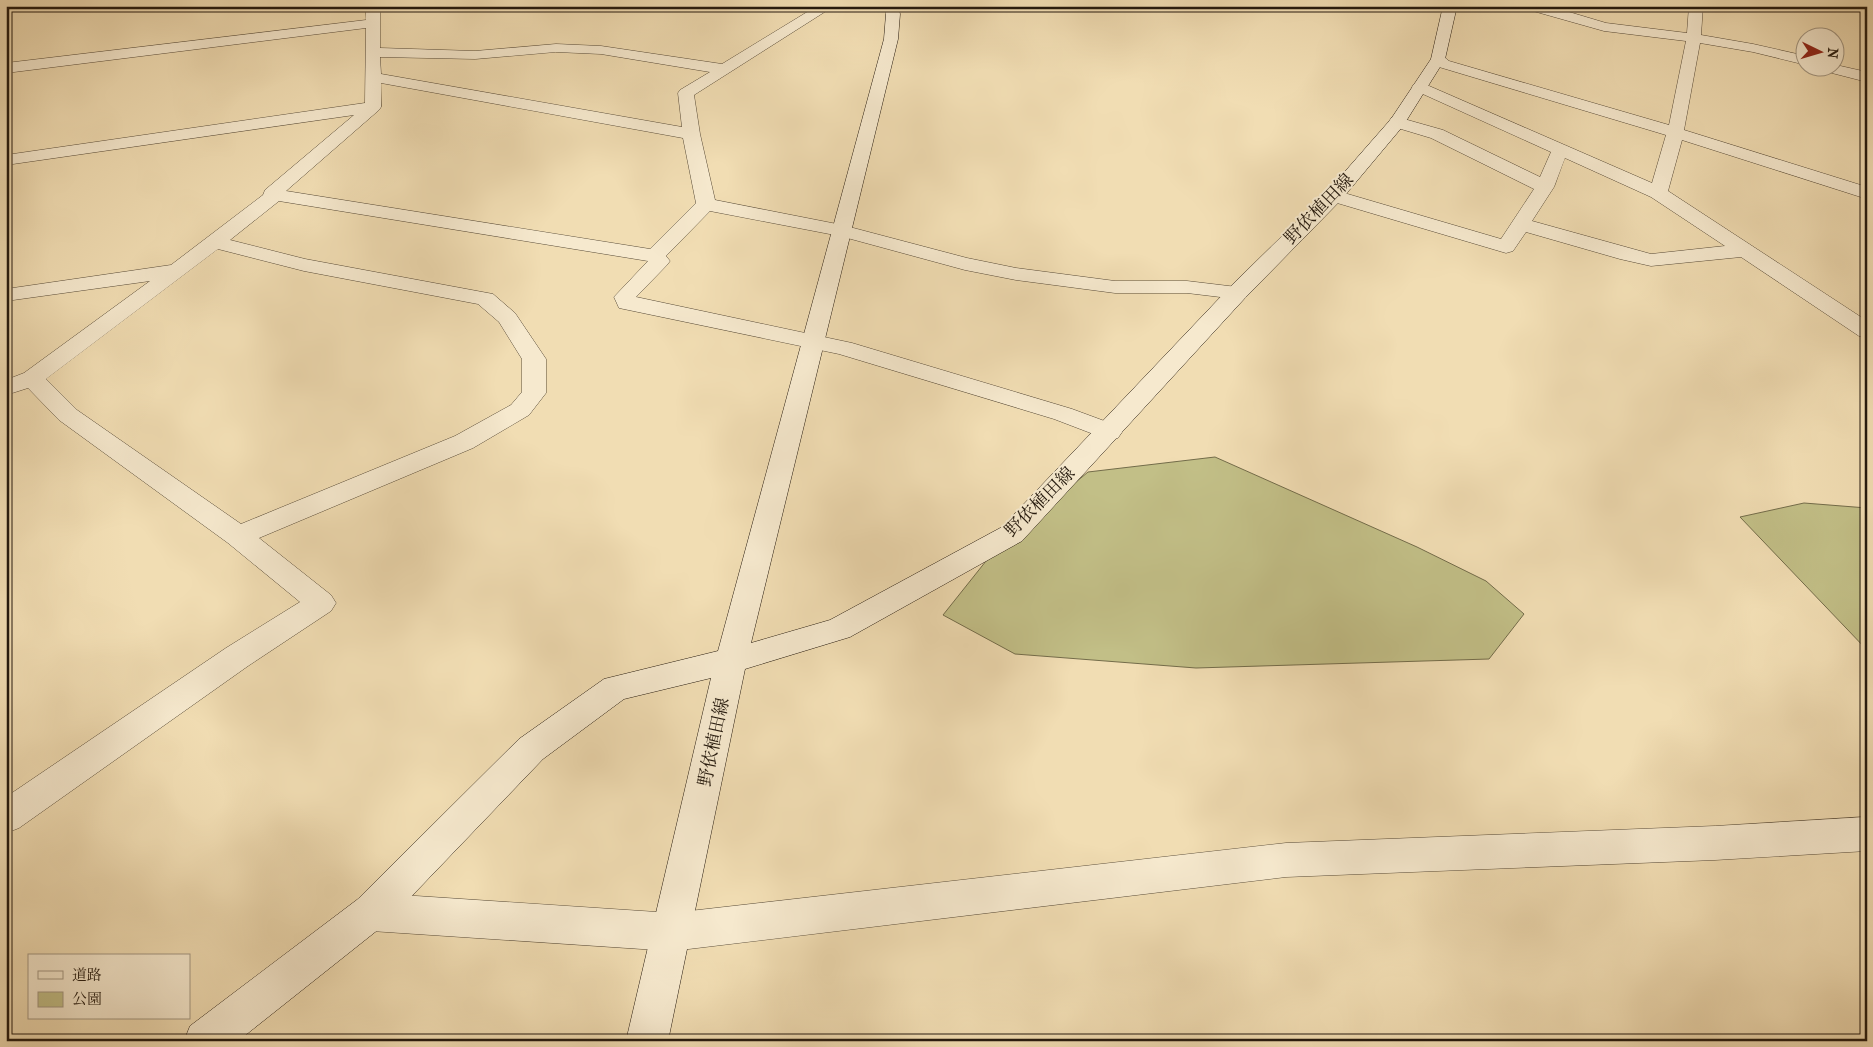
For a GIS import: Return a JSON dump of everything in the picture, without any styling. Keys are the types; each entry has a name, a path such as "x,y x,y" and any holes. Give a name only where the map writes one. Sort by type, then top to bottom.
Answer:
{"street":[{"path":"275,194 272,194 373,107 373,6"},
{"path":"706,204 691,134 686,93 722,69 827,6"},
{"path":"205,1041 371,912 531,750 615,688 731,661 815,341 891,39 893,14 891,6"},
{"name":"野依植田線","path":"647,1041 731,661 840,629 1012,534 1237,294 1334,196 1397,122 1438,59 1450,6"},
{"path":"1531,6 1568,15 1604,28 1694,38 1752,48 1796,59"},
{"path":"1658,193 1677,133 1694,38 1696,6"},
{"path":"6,68 373,23"},
{"path":"373,52 475,55 556,48 601,50 722,69"},
{"path":"1438,59 1444,64 1677,133 1867,193"},
{"path":"1846,73 1867,78"},
{"path":"374,78 691,134"},
{"path":"1420,87 1658,193 1867,331"},
{"path":"6,160 373,107"},
{"path":"1397,122 1437,134 1545,187"},
{"path":"1334,196 1506,247 1545,187 1560,150"},
{"path":"6,388 32,378 215,242 275,194 655,256 660,261 625,297 627,303 815,341 1063,414 1109,432"},
{"path":"706,204 842,231 965,264 1016,274 1114,287 1187,287 1237,294"},
{"path":"655,256 706,204"},
{"path":"1522,224 1651,260 1745,250"},
{"path":"215,242 304,265 485,299 507,318 534,359 534,393 520,410 464,442 238,536"},
{"path":"6,295 177,270"},
{"path":"6,817 237,657 321,603 238,536 68,415 32,378"},
{"path":"371,912 672,932 1286,860 1715,843 1867,834"}],"green space":[{"path":"1215,457 1417,547 1486,581 1524,614 1489,659 1196,668 1015,654 943,615 994,551 1088,472"},
{"path":"1804,503 1867,508 1867,650 1740,517"}]}
